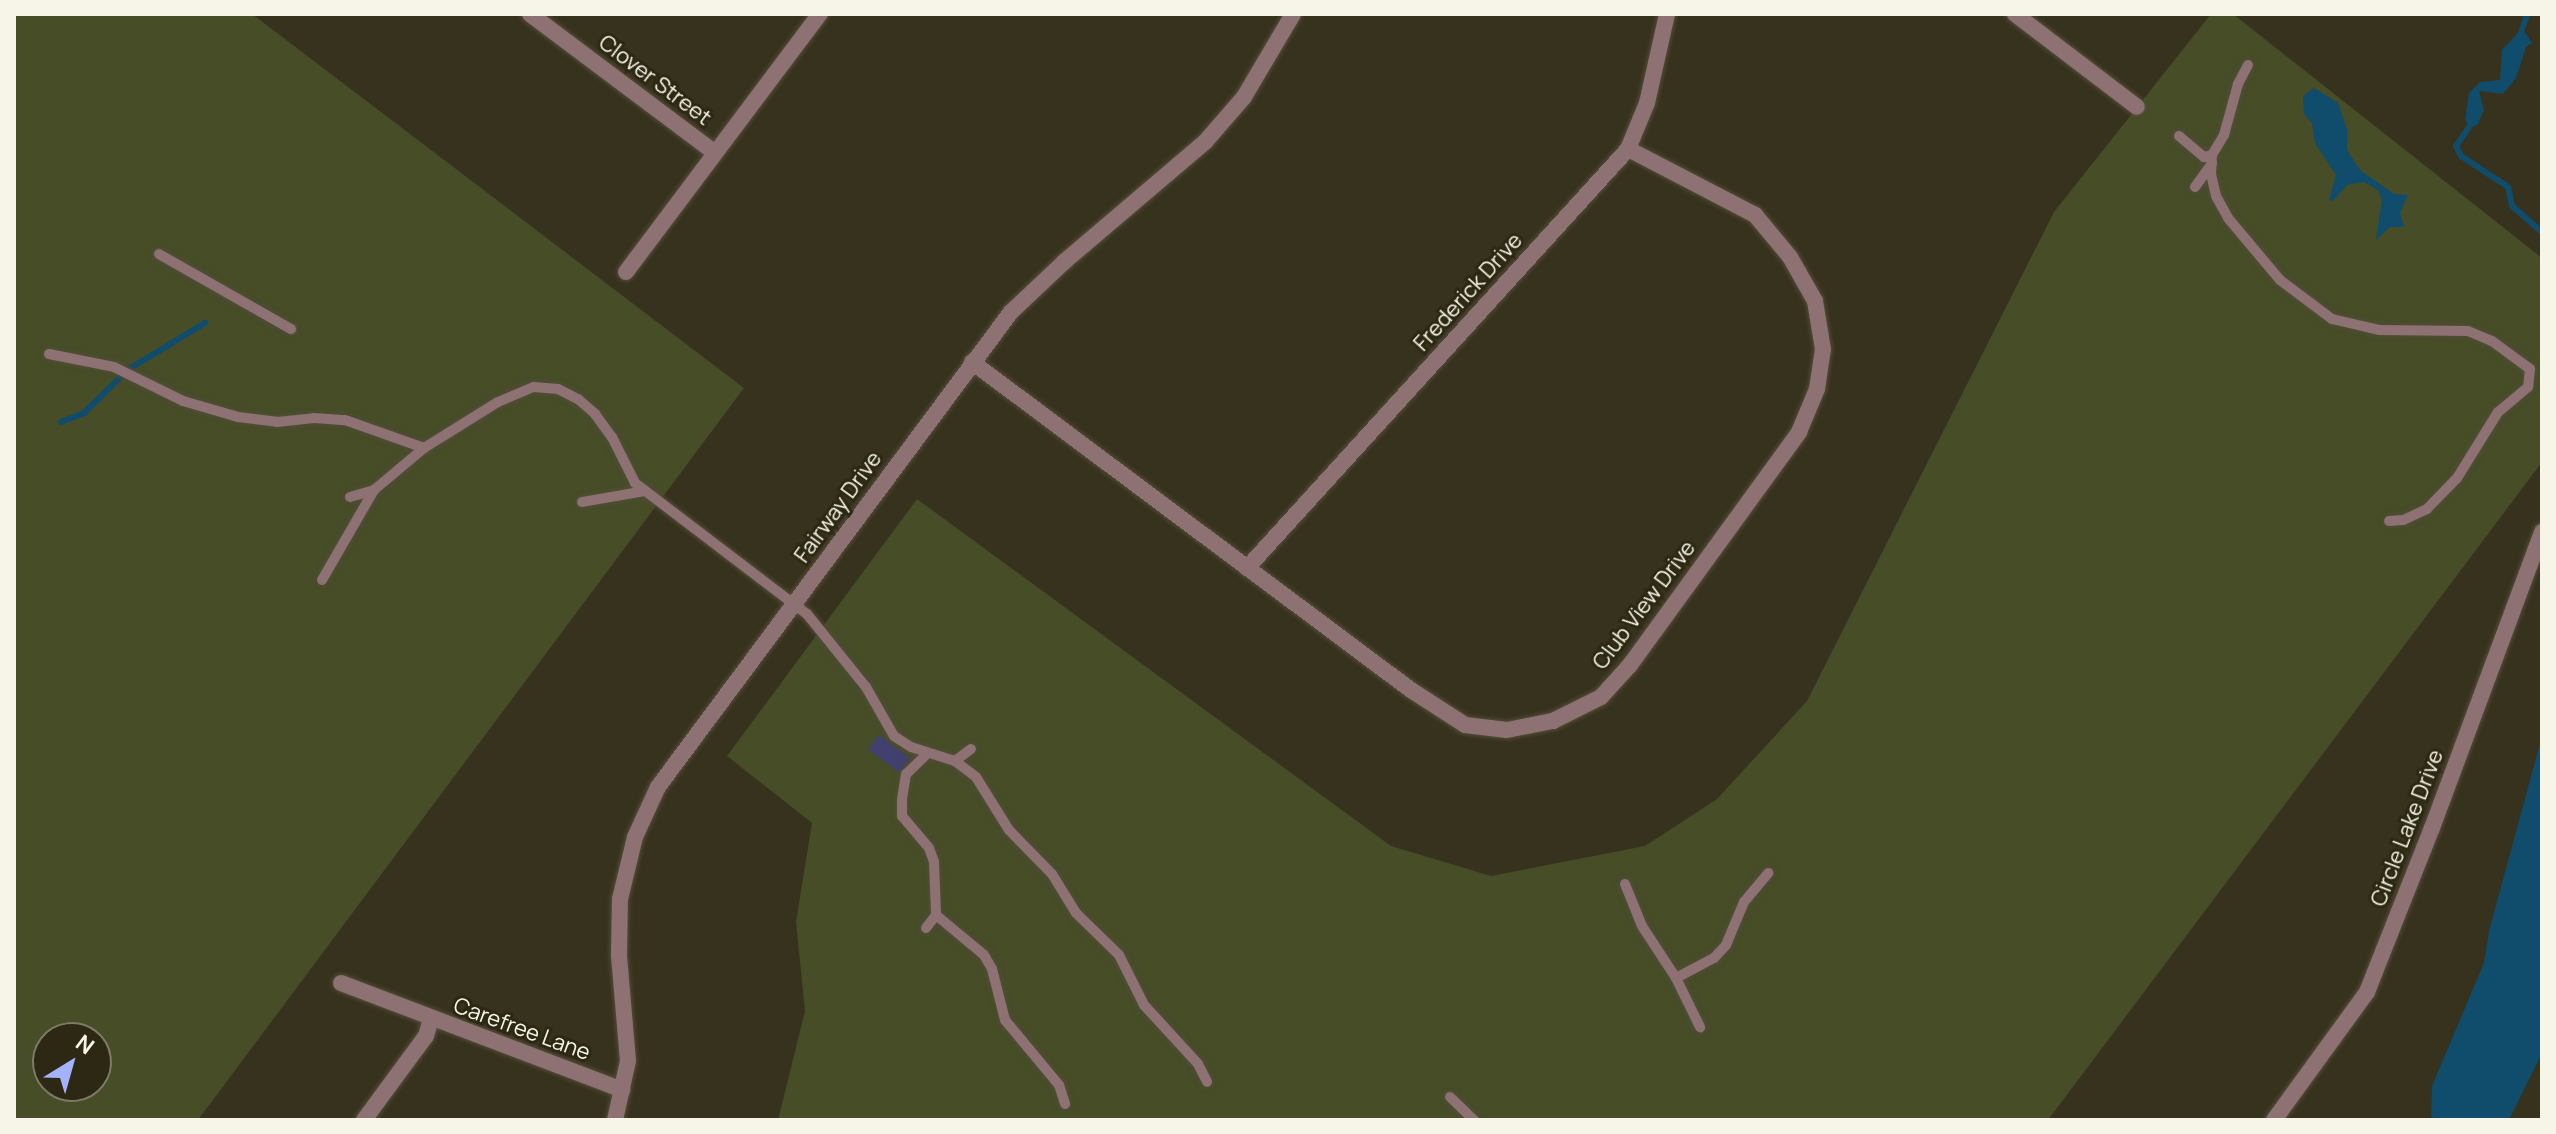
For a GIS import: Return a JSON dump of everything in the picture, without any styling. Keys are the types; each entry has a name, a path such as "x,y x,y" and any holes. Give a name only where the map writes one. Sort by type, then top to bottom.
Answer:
{"street":[{"name":"Clover Street","path":"530,14 715,153"},
{"path":"626,272 820,14"},
{"name":"Fairway Drive","path":"615,1120 628,1061 619,955 620,899 635,837 658,787 1011,312 1205,142 1244,97 1293,14"},
{"name":"Frederick Drive","path":"1247,568 1628,149 1647,103 1667,14"},
{"path":"2015,14 2137,107"},
{"name":"Club View Drive","path":"972,362 1411,690 1465,725 1507,730 1553,721 1601,697 1630,665 1799,432 1817,389 1823,349 1815,301 1790,257 1755,215 1628,149"},
{"name":"Circle Lake Drive","path":"2274,1120 2367,992 2432,828 2542,532"},
{"path":"341,983 431,1018"},
{"name":"Carefree Lane","path":"364,1120 426,1036 431,1018 622,1090"}],"lane":[{"path":"2195,187 2224,135 2238,84 2248,65"},
{"path":"2179,136 2212,160"},
{"path":"2212,160 2216,196 2228,218 2280,280 2321,312 2356,327 2379,330 2468,331 2492,341 2530,369 2528,387 2498,412 2449,487 2413,517 2389,521"},
{"path":"159,254 291,329"},
{"path":"49,354 114,367 183,401 238,417 277,422 314,418 345,420 424,448"},
{"path":"322,580 374,490 424,448 498,402 534,387 558,389 578,399 595,414 612,437 635,483 794,604 837,648 894,736 928,753 955,761 976,777 1009,830 1052,874 1076,913 1119,955 1144,1005 1198,1064 1207,1082"},
{"path":"350,497 374,490"},
{"path":"582,502 645,491"},
{"path":"955,761 971,749"},
{"path":"926,928 936,915 934,862 929,848 902,816 902,800 906,774 928,753"},
{"path":"1676,978 1714,958 1726,945 1744,902 1768,873"},
{"path":"1625,884 1642,926 1676,978 1700,1027"},
{"path":"936,915 984,955 992,969 1005,1020 1059,1085 1065,1104"},
{"path":"1450,1097 1474,1120"}],"green space":[{"path":"14,14 252,14 744,388 198,1120 14,1120"},
{"path":"2211,14 2233,14 2542,258 2542,462 2048,1120 778,1120 805,1011 796,922 812,823 727,756 917,499 1391,846 1491,876 1645,846 1717,799 1807,701 2054,212"}],"water":[{"path":"2524,14 2531,14 2524,31 2532,43 2526,47 2516,78 2503,94 2479,91 2484,110 2478,124 2471,128 2465,120 2469,93 2480,82 2500,80 2502,50 2518,33"},
{"path":"2314,88 2338,103 2347,130 2347,150 2360,170 2394,194 2408,195 2400,213 2404,227 2390,227 2376,240 2382,200 2378,190 2364,182 2347,185 2333,201 2329,200 2336,175 2315,143 2312,123 2304,114 2303,96"},
{"path":"2542,736 2542,1053 2509,1120 2435,1120 2431,1116 2432,1086 2484,963 2489,931"}],"building":[{"path":"879,735 910,758 899,773 868,749"}],"waterway":[{"path":"2469,127 2456,146 2461,156 2508,187 2512,206 2542,232"},
{"path":"61,422 84,413 129,369 205,323"}]}
